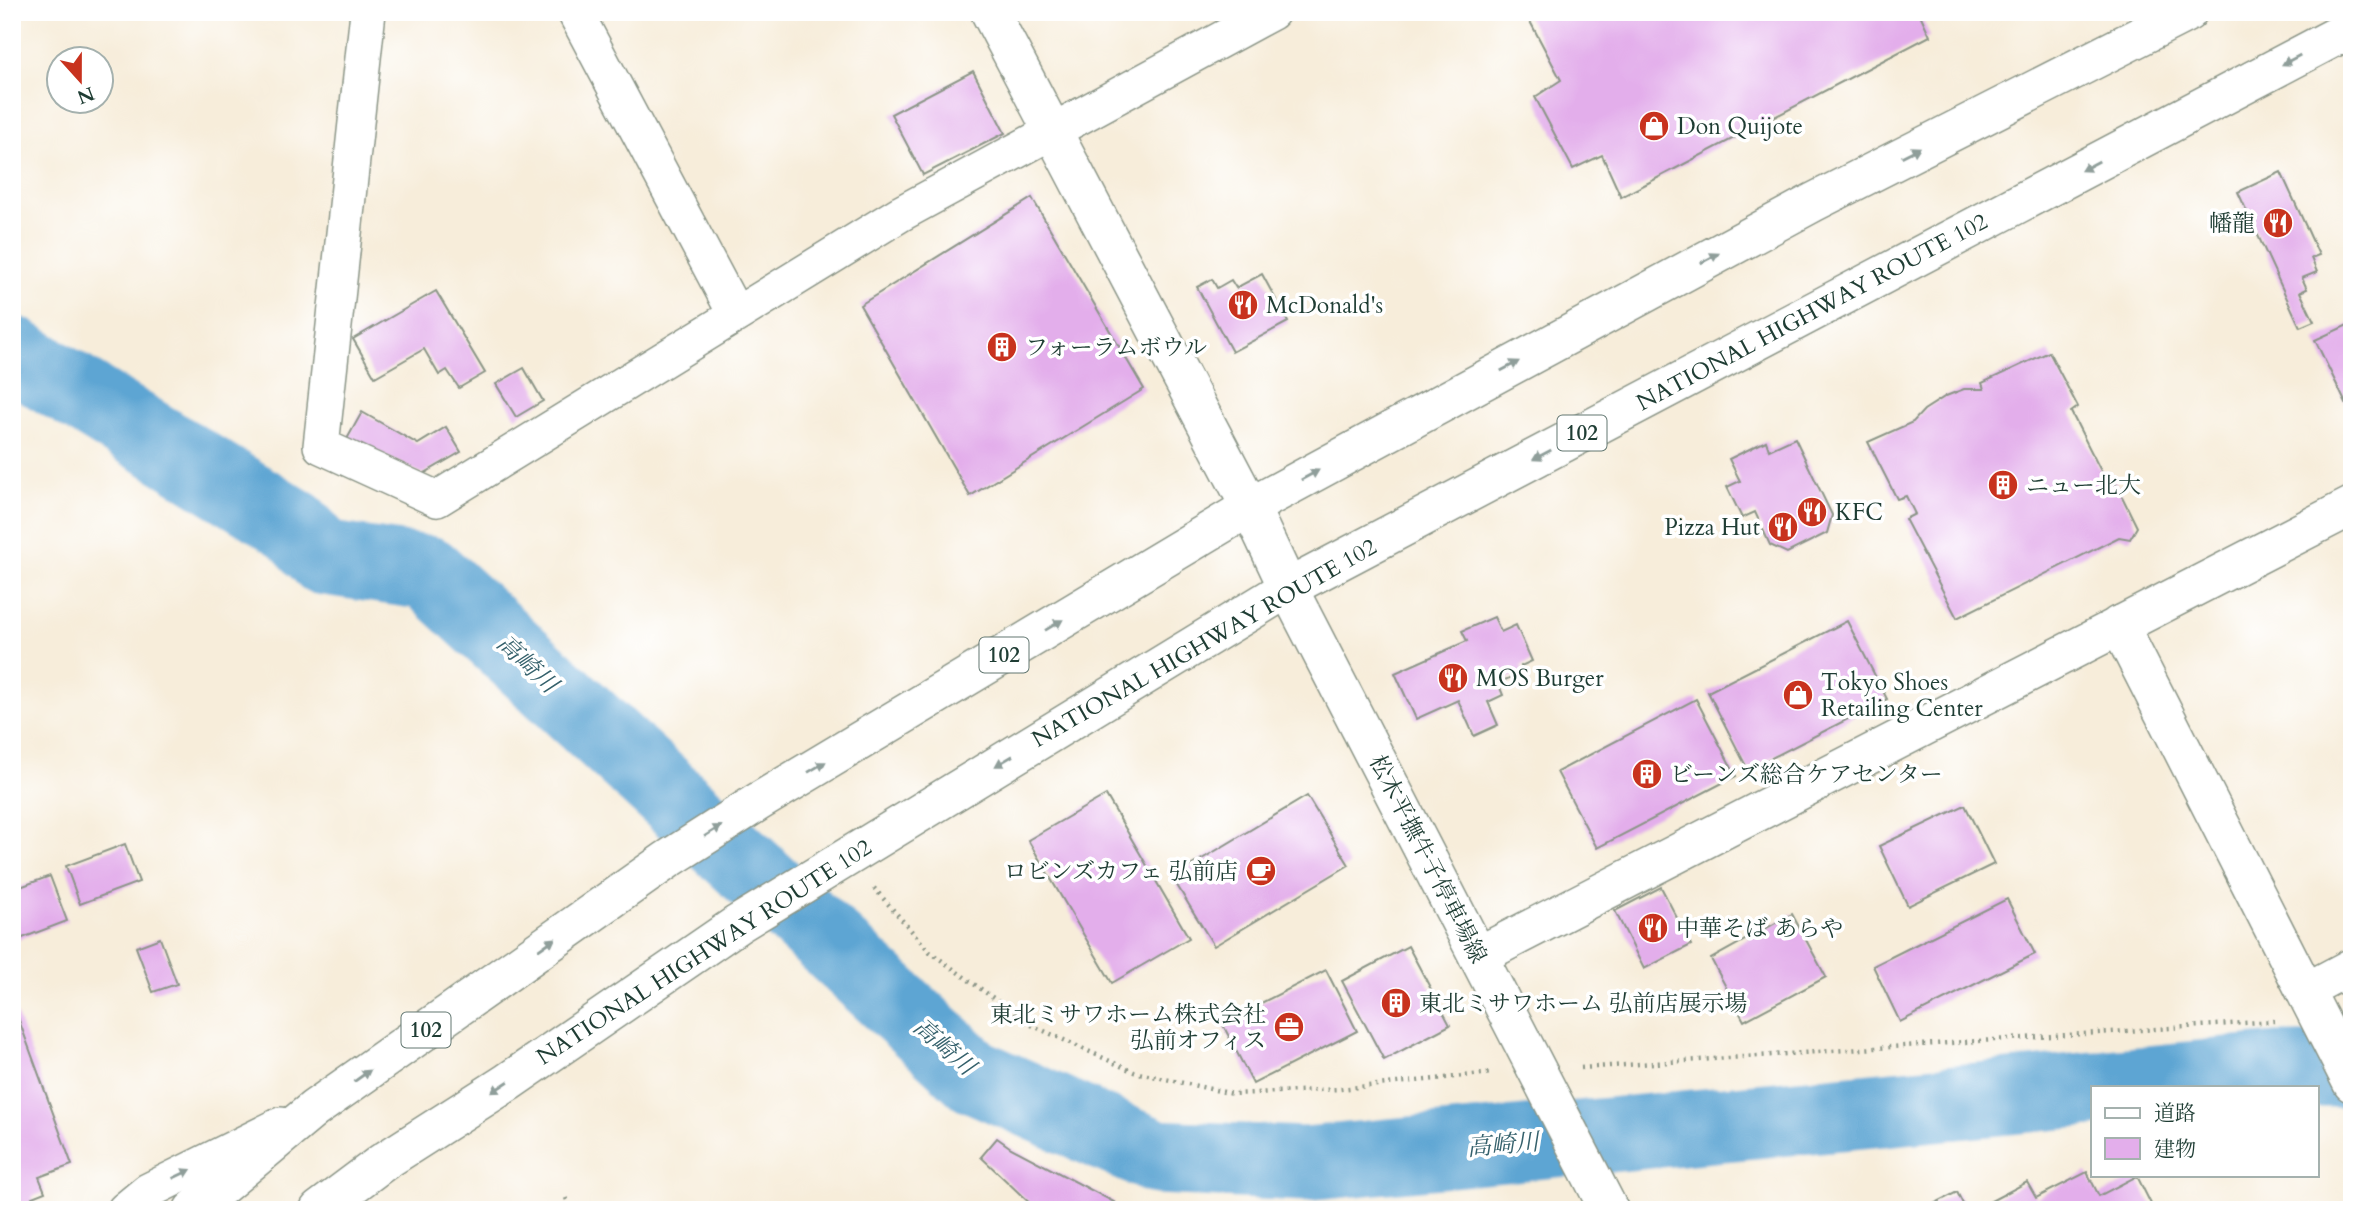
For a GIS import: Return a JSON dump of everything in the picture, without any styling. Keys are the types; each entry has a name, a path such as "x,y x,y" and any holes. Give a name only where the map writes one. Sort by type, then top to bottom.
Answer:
{"main road":[{"name":"松木平撫牛子停車場線","path":"990,12 1250,507 1288,589 1602,1195"},
{"name":"102","path":"193,1210 314,1109 667,860 758,802 1250,507 1814,202 2188,12"},
{"name":"NATIONAL HIGHWAY ROUTE 102","path":"319,1210 383,1162 508,1082 738,924 1288,589 2352,28"},
{"path":"1478,956 2352,506"},
{"path":"2119,625 2352,1083"}],"street":[{"path":"368,12 321,446 437,499 735,313 900,214 1272,12"},
{"path":"575,12 735,313"},
{"path":"2315,1011 2352,966"},
{"path":"125,1210 148,1191 314,1109"}],"path":[{"path":"838,862 930,952 1029,1024 1135,1072 1233,1094 1540,1074 2315,1011"},
{"path":"566,1198 570,1210"}],"building":[{"name":"Don Quijote","path":"1525,12 1919,12 1930,36 1621,197 1602,155 1573,169 1535,97 1561,80"},
{"path":"973,71 1005,133 923,175 891,114"},
{"name":"幡龍","path":"2281,172 2319,255 2311,258 2317,272 2302,278 2307,289 2300,292 2314,321 2300,327 2238,192"},
{"name":"フォーラムボウル","path":"1032,198 1144,389 970,496 860,305"},
{"name":"McDonald's","path":"1262,274 1288,322 1232,352 1197,287 1212,279 1217,288 1231,280 1236,288"},
{"path":"436,291 485,373 459,388 447,370 439,375 424,349 375,377 353,339"},
{"path":"2352,323 2352,416 2315,340"},
{"name":"ニュー北大","path":"2049,352 2078,407 2071,412 2103,475 2110,472 2137,527 2130,539 2119,537 1957,618 1905,519 1915,514 1906,496 1897,499 1868,442 1913,422 1924,410 1946,396 1964,389 1984,389 1982,383"},
{"path":"524,368 543,401 516,417 496,384"},
{"path":"362,412 418,444 446,427 461,452 423,474 347,439"},
{"path":"1795,438 1832,515 1827,533 1787,553 1770,545 1755,512 1742,518 1727,487 1740,481 1729,459 1766,441 1769,450"},
{"name":"MOS Burger","path":"1494,617 1501,632 1516,625 1532,661 1521,666 1523,672 1498,683 1503,695 1488,702 1498,725 1474,736 1458,700 1416,719 1395,673 1467,641 1462,631"},
{"name":"Tokyo Shoes Retailing Center","path":"1847,621 1887,699 1748,770 1708,692"},
{"name":"ビーンズ総合ケアセンター","path":"1696,699 1736,776 1597,848 1557,772"},
{"path":"1106,795 1189,938 1112,983 1028,840"},
{"name":"ロビンズカフェ 弘前店","path":"1307,796 1349,865 1214,946 1172,877"},
{"path":"1965,805 1994,864 1908,906 1879,846"},
{"path":"125,844 139,882 80,904 66,866"},
{"path":"50,876 67,921 12,942 12,890"},
{"name":"中華そば あらや","path":"1661,887 1691,945 1644,969 1615,911"},
{"path":"2007,899 2035,954 1900,1022 1873,966"},
{"path":"1792,914 1826,977 1744,1021 1711,959"},
{"path":"160,938 177,984 153,992 136,947"},
{"name":"東北ミサワホーム 弘前店展示場","path":"1408,946 1450,1025 1384,1060 1342,981"},
{"name":"東北ミサワホーム株式会社 弘前オフィス","path":"1326,970 1357,1031 1253,1084 1222,1023"},
{"path":"13,1004 72,1165 39,1177 45,1192 32,1197 36,1210 12,1210"},
{"path":"997,1138 1114,1202 1107,1210 1037,1210 981,1157"},
{"path":"2087,1172 2099,1196 2137,1176 2154,1210 1974,1210 2027,1182 2036,1198"},
{"path":"1957,1192 1966,1210 1922,1210"}],"waterway":[{"name":"高崎川","path":"12,353 295,526 324,558 428,573 973,1075 1157,1157 1304,1164 2091,1089"},
{"name":"高崎川","path":"2118,1086 2277,1070 2352,1070"}],"place":[{"name":"Don Quijote","path":"1654,126"},
{"name":"幡龍","path":"2278,223"},
{"name":"McDonald's","path":"1243,305"},
{"name":"フォーラムボウル","path":"1002,347"},
{"name":"ニュー北大","path":"2003,485"},
{"name":"KFC","path":"1812,512"},
{"name":"Pizza Hut","path":"1783,527"},
{"name":"MOS Burger","path":"1453,678"},
{"name":"Tokyo Shoes Retailing Center","path":"1798,695"},
{"name":"ビーンズ総合ケアセンター","path":"1647,774"},
{"name":"ロビンズカフェ 弘前店","path":"1261,871"},
{"name":"中華そば あらや","path":"1653,928"},
{"name":"東北ミサワホーム 弘前店展示場","path":"1396,1003"},
{"name":"東北ミサワホーム株式会社 弘前オフィス","path":"1289,1027"}]}
